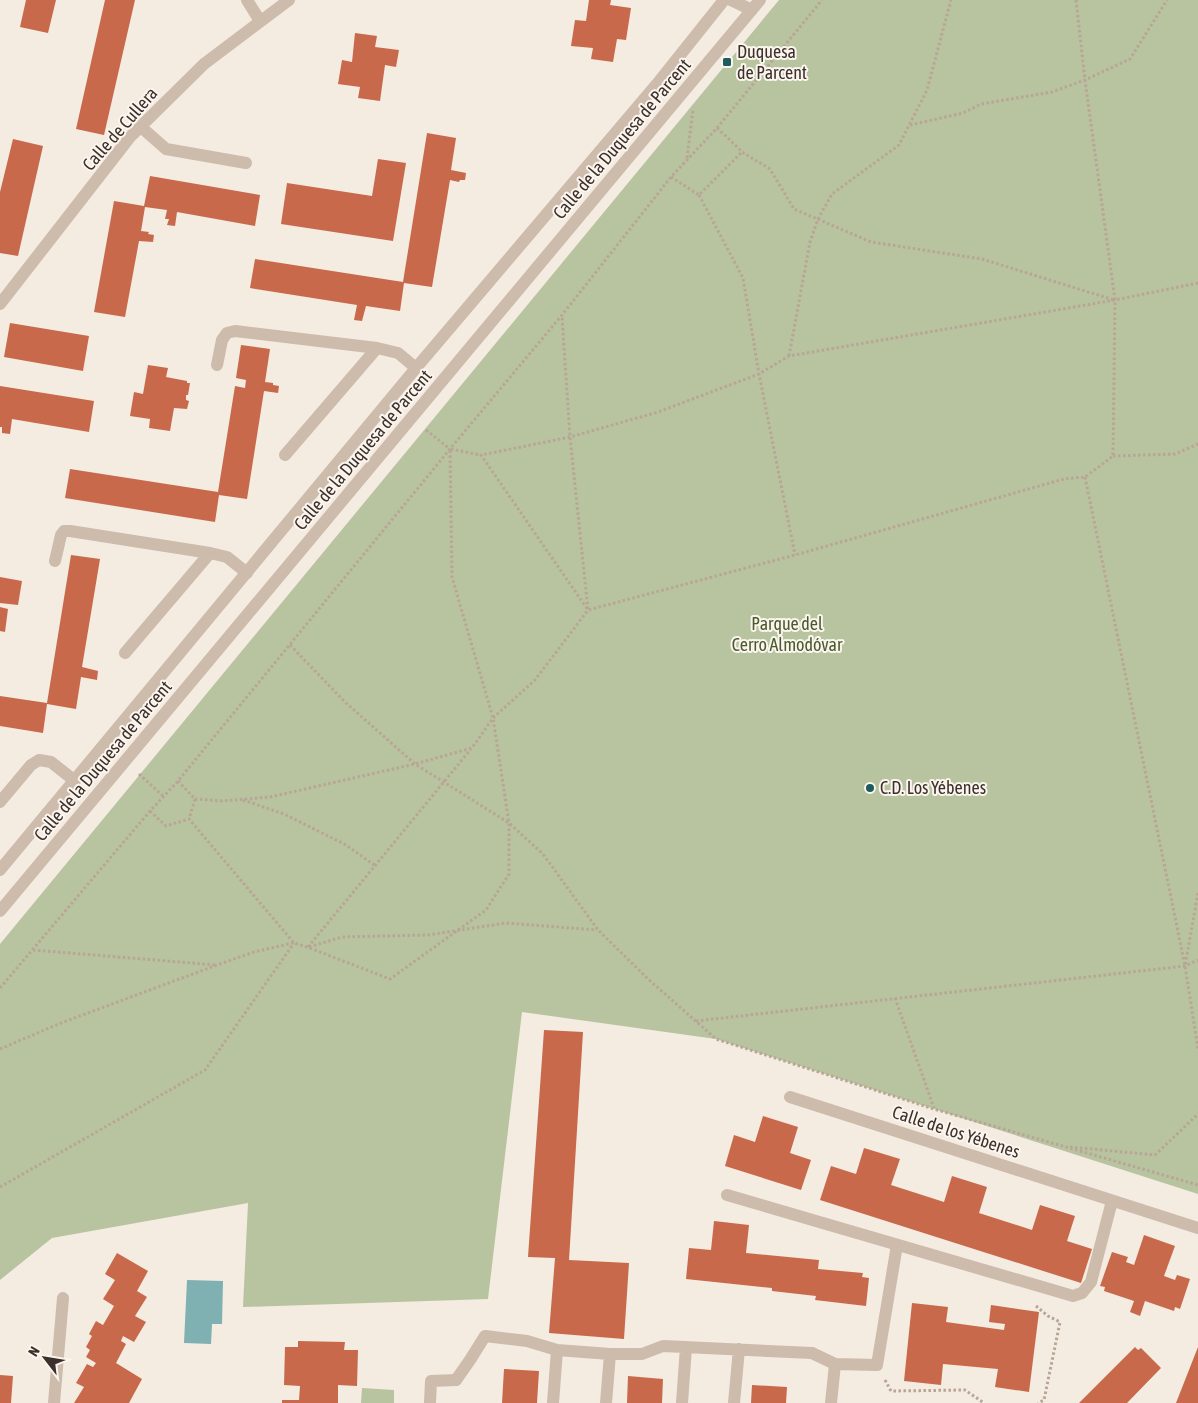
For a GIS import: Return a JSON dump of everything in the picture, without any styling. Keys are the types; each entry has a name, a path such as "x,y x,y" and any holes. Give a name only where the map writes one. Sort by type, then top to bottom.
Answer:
{"street":[{"path":"247,0 260,21"},
{"name":"Calle de Cullera","path":"0,304 130,137 204,64 289,0"},
{"name":"Calle de la Duquesa de Parcent","path":"0,870 724,0"},
{"name":"Calle de la Duquesa de Parcent","path":"0,912 756,5 731,0"},
{"path":"141,127 166,149 246,163"},
{"path":"217,365 222,340 227,333 235,331 376,348 398,353 416,368"},
{"path":"285,455 376,348"},
{"path":"55,561 61,535 64,531 80,532 210,552 227,557 247,573"},
{"path":"125,653 210,552"},
{"path":"0,802 31,765 39,760 50,762 75,780"},
{"name":"Calle de los Yébenes","path":"790,1097 1198,1228"},
{"path":"727,1195 1073,1296 1082,1293 1091,1282 1112,1201"},
{"path":"430,1403 431,1381 456,1380 485,1336 528,1341 557,1350 610,1354 642,1354 663,1346 812,1353 835,1364 877,1365 897,1245"},
{"path":"54,1403 63,1298"},
{"path":"682,1403 686,1347"},
{"path":"553,1403 557,1350"},
{"path":"734,1403 739,1350"},
{"path":"606,1403 610,1354"},
{"path":"831,1403 835,1364"}],"path":[{"path":"0,988 150,811 178,781 562,315 671,177 716,128 822,0"},
{"path":"789,356 810,242 818,219 832,194 899,145 928,90 951,0"},
{"path":"1076,0 1115,300 1113,456"},
{"path":"909,125 964,112 981,104 1052,92 1085,80 1130,59 1167,0"},
{"path":"716,128 742,152 770,169 794,209 872,242 982,259 1115,300"},
{"path":"699,195 742,152"},
{"path":"671,177 699,195 743,278 759,374 795,555"},
{"path":"412,419 450,449 481,455 570,437 658,412 759,374 789,356 1115,300 1198,283"},
{"path":"562,315 570,437 588,610"},
{"path":"307,947 472,748 493,718 535,680 588,610 795,555 1064,479 1085,477 1113,456 1175,454 1198,444"},
{"path":"0,1049 61,1023 217,965 254,952 294,943 390,979 486,910 509,874 510,823 493,718 452,577 450,449"},
{"path":"481,455 588,610"},
{"path":"1085,477 1186,966 1198,1049"},
{"path":"290,645 345,702 415,764 510,823 543,854 598,930 648,979 716,1039 934,1109 1198,1185"},
{"path":"178,781 195,800 222,801 270,797 415,764 472,748"},
{"path":"126,761 163,796"},
{"path":"189,819 195,800"},
{"path":"241,800 284,814 346,845 374,865"},
{"path":"150,811 166,826 189,819"},
{"path":"189,819 294,943"},
{"path":"1186,966 1198,893"},
{"path":"307,947 342,937 428,935 506,923 598,930"},
{"path":"0,1187 205,1070 294,943"},
{"path":"32,950 217,965"},
{"path":"695,1021 1186,966 1198,960"},
{"path":"895,998 934,1109"},
{"path":"1062,1146 1155,1155 1198,1114"},
{"path":"1038,1403 1044,1400 1060,1322 1048,1316"},
{"path":"877,1365 891,1391 965,1390 984,1403"}],"green space":[{"name":"Parque del Cerro Almodóvar","path":"779,0 1198,0 1198,1194 716,1039 522,1012 488,1299 243,1307 248,1203 52,1238 0,1280 0,944"},
{"path":"362,1388 394,1390 394,1403 361,1403"}],"water":[{"path":"187,1280 223,1281 222,1324 212,1324 211,1344 184,1343"}],"building":[{"path":"26,0 56,0 48,33 20,27"},
{"path":"105,0 135,0 104,135 76,129"},
{"path":"589,0 611,0 610,5 631,8 626,40 617,39 613,62 591,59 593,48 571,46 575,20 586,21"},
{"path":"355,33 377,36 375,47 399,50 396,67 385,65 380,101 358,98 360,87 338,84 342,60 352,62"},
{"path":"427,133 456,138 451,170 466,173 465,180 460,180 459,182 450,180 432,287 404,283 400,311 366,306 362,321 354,320 357,305 250,288 255,259 403,282"},
{"path":"13,139 43,146 18,256 0,253 0,192"},
{"path":"378,159 406,163 393,241 281,224 287,183 372,196"},
{"path":"150,176 260,195 255,226 177,212 175,226 167,225 169,219 165,219 167,210 145,207 141,231 154,235 153,242 139,241 125,317 94,312 114,201 144,206"},
{"path":"10,323 89,336 83,371 4,357"},
{"path":"241,345 270,349 265,382 279,386 278,393 264,391 247,499 219,495 215,522 65,498 70,469 218,492 235,386 245,388 246,380 236,378"},
{"path":"148,365 168,368 166,377 190,383 188,395 186,395 186,400 189,401 187,409 174,408 170,431 149,428 150,419 130,416 134,392 143,394"},
{"path":"0,386 94,401 89,432 12,419 10,434 2,433 2,427 0,427"},
{"path":"71,555 100,559 82,667 98,671 97,680 81,677 76,709 47,704 43,733 0,726 0,696 47,703"},
{"path":"0,577 22,581 18,605 0,603"},
{"path":"0,607 8,609 5,632 0,631"},
{"path":"544,1030 583,1032 569,1260 629,1263 624,1339 549,1333 555,1258 528,1257"},
{"path":"763,1116 798,1127 790,1153 811,1160 801,1190 725,1166 734,1135 755,1142"},
{"path":"864,1148 900,1159 891,1185 944,1202 952,1176 987,1187 979,1213 1032,1230 1040,1205 1075,1216 1067,1241 1092,1249 1081,1283 820,1200 831,1166 856,1174"},
{"path":"714,1221 749,1225 746,1253 819,1260 818,1269 863,1273 862,1277 869,1278 866,1306 815,1300 816,1296 772,1291 772,1288 686,1279 689,1248 711,1250"},
{"path":"1144,1235 1175,1246 1164,1276 1175,1280 1177,1275 1190,1279 1180,1309 1175,1307 1174,1311 1145,1301 1140,1316 1130,1312 1134,1301 1104,1291 1105,1287 1100,1286 1112,1252 1128,1257 1126,1262 1134,1265"},
{"path":"117,1253 148,1271 137,1291 147,1297 135,1316 146,1322 134,1342 123,1336 121,1341 126,1344 116,1363 142,1379 129,1403 74,1403 84,1387 76,1383 87,1364 93,1367 96,1363 86,1357 90,1350 86,1347 92,1336 89,1334 96,1321 103,1325 114,1306 103,1299 115,1280 105,1274"},
{"path":"912,1303 948,1307 946,1322 1004,1330 1005,1324 989,1322 991,1305 1039,1312 1029,1392 995,1387 998,1369 943,1364 941,1385 904,1381"},
{"path":"298,1341 345,1342 344,1350 358,1350 357,1386 338,1385 338,1403 282,1403 282,1400 299,1400 300,1386 284,1385 285,1347 298,1347"},
{"path":"1135,1347 1138,1350 1141,1348 1161,1368 1127,1403 1079,1403"},
{"path":"1198,1347 1198,1403 1176,1403"},
{"path":"504,1369 539,1371 537,1403 502,1403"},
{"path":"0,1375 13,1376 11,1403 0,1403"},
{"path":"628,1376 663,1379 662,1403 627,1403"},
{"path":"752,1385 787,1387 786,1403 751,1403"}],"place":[{"name":"Duquesa de Parcent","path":"727,62"},
{"name":"C.D. Los Yébenes","path":"870,788"}]}
